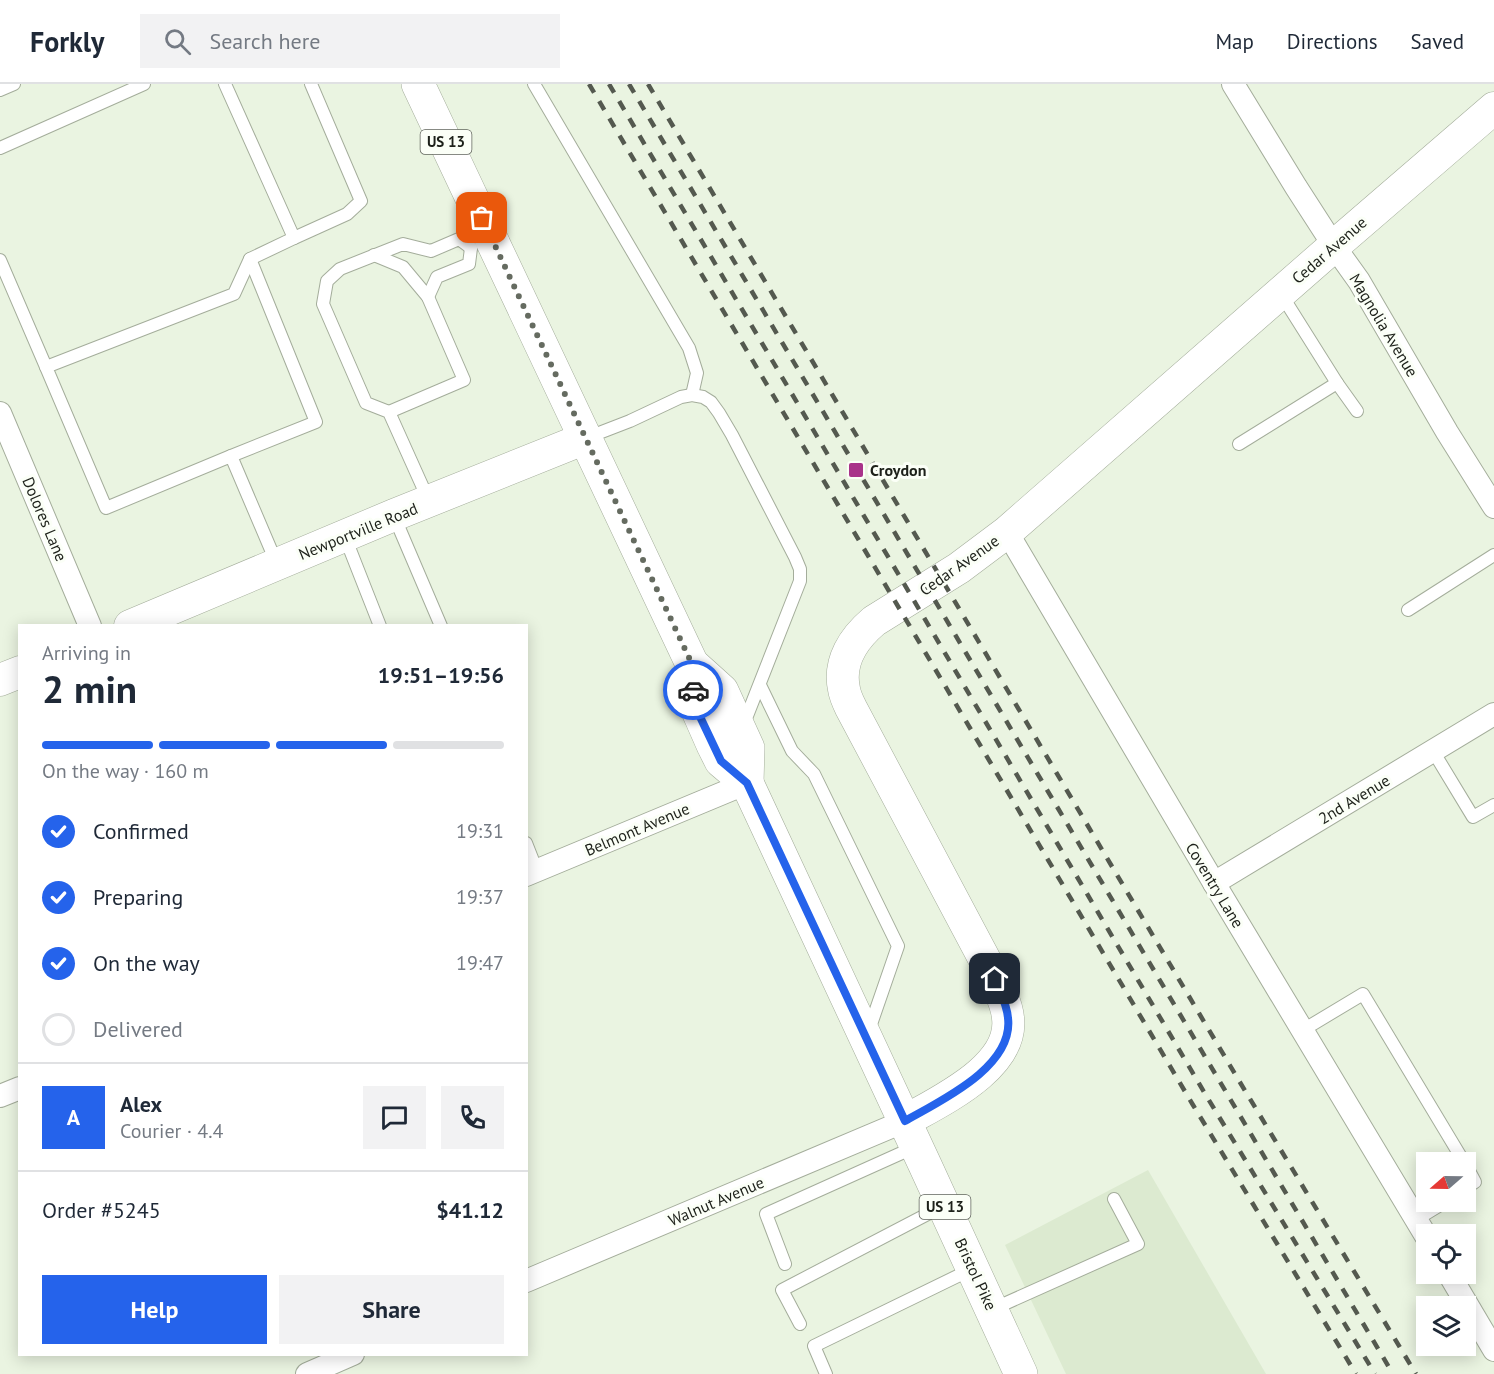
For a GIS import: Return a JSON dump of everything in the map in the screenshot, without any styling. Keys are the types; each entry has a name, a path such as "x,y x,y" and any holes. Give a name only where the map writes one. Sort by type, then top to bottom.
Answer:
{"main road":[{"name":"Bristol Pike","path":"418,84 482,244 586,438 692,664 694,704 721,761 747,783 1021,1374"},
{"name":"Cedar Avenue","path":"911,1134 955,1092 990,1064 1007,1039 1009,1020 1005,1002 995,979 851,708 844,688 844,665 852,644 874,621 959,568 1007,532 1494,108"},
{"name":"Newportville Road","path":"135,624 586,438"},
{"name":"Bristol Pike","path":"692,664 722,691 741,732 748,748 747,783"},
{"path":"0,680 18,673"}],"street":[{"name":"Magnolia Avenue","path":"1233,84 1296,187 1359,281 1447,432 1494,507"},
{"name":"Dolores Lane","path":"0,415 89,624"},
{"name":"Coventry Lane","path":"1007,532 1214,883 1420,1224"},
{"name":"2nd Avenue","path":"1214,883 1494,714"},
{"name":"Belmont Avenue","path":"532,873 747,783"},
{"path":"0,1096 18,1089"},
{"name":"Walnut Avenue","path":"528,1280 911,1134"},
{"path":"1455,1284 1494,1350"},
{"path":"307,1374 348,1356"}],"lane":[{"path":"0,90 14,84"},
{"path":"0,148 144,84"},
{"path":"225,84 294,238"},
{"path":"46,367 234,294 250,259 347,214 361,201 311,84"},
{"path":"534,84 689,348 697,373 693,395"},
{"path":"428,297 437,277 469,264 482,244 459,239 431,251 403,244 340,269 327,281 323,304 366,403 389,412 429,501"},
{"path":"374,255 403,267 428,297 464,380 389,412"},
{"path":"0,260 106,508 316,422 250,259"},
{"path":"1280,293 1357,411"},
{"path":"1239,444 1337,383"},
{"path":"586,438 630,421 681,397 693,395 711,402 732,435 800,570 800,581 741,732"},
{"path":"231,456 277,564"},
{"path":"394,516 440,624"},
{"path":"344,536 379,624"},
{"path":"1408,609 1494,555"},
{"path":"759,684 792,751 814,774 898,946 866,1038"},
{"path":"1433,751 1473,817 1494,805"},
{"path":"528,852 532,873"},
{"path":"1303,1030 1363,994 1458,1152"},
{"path":"785,1264 766,1214 911,1134"},
{"path":"992,1309 1138,1244 1114,1199"},
{"path":"800,1323 782,1290 944,1206"},
{"path":"1426,1224 1436,1212"},
{"path":"826,1374 814,1346 973,1268"}],"shaded area":[{"path":"1148,1170 1266,1374 1066,1374 1005,1245"}],"railway":[{"path":"589,84 1193,1105 1356,1374"},
{"path":"609,84 1207,1097 1375,1374"},
{"path":"629,84 1393,1374"},
{"path":"648,84 1238,1079 1416,1374"}],"way so far":[{"path":"482,218 692,664 693,690"}],"place":[{"name":"Croydon","path":"856,470"}],"route":[{"path":"693,690 694,704 721,761 747,783 905,1121 976,1077 999,1052 1007,1039 1009,1020 1005,1002 995,979"}]}
